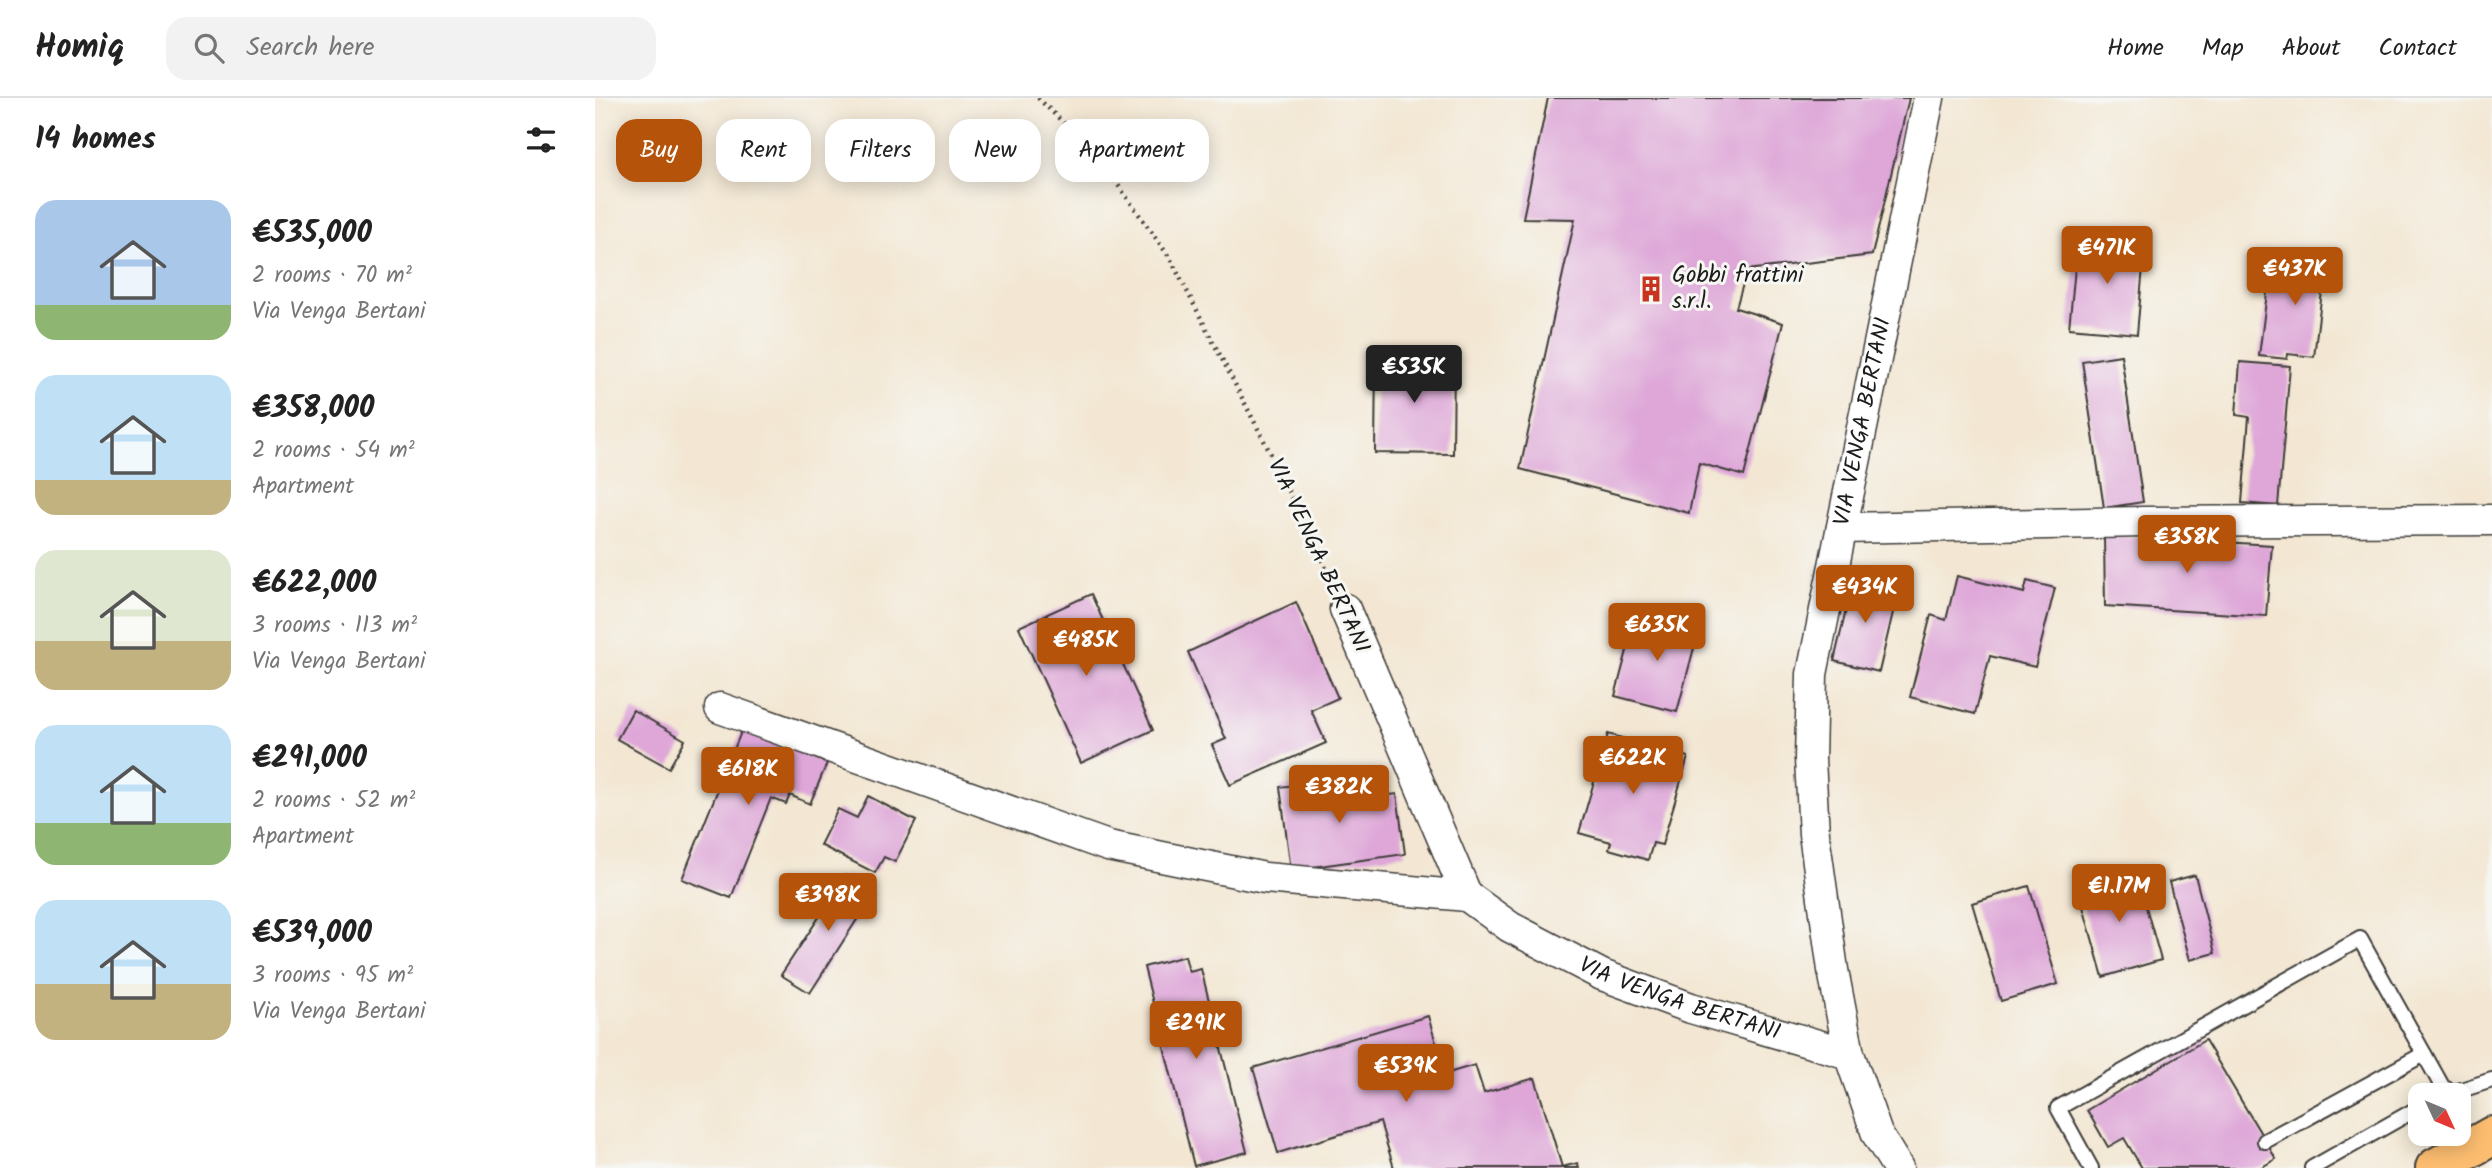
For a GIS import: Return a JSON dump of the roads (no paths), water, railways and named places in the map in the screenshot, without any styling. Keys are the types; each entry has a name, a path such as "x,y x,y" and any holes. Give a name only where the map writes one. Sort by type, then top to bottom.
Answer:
{"highway":[{"path":"2435,1168 2492,1136"}],"street":[{"name":"VIA VENGA BERTANI","path":"1345,609 1467,896 1510,927 1602,975 1691,1008 1849,1054 1833,970 1814,834 1810,759 1812,674 1929,98"},
{"path":"1842,528 2143,522 2492,520"},
{"path":"720,708 1108,846 1265,878 1467,896"},
{"path":"1849,1054 1877,1134 1898,1168"}],"lane":[{"path":"2091,1168 2058,1108 2360,939 2440,1083"},
{"path":"2265,1141 2424,1054"},
{"path":"2471,1088 2492,1080"},
{"path":"2312,1168 2408,1114"}],"place":[{"name":"Gobbi frattini s.r.l.","path":"1651,289"}]}
